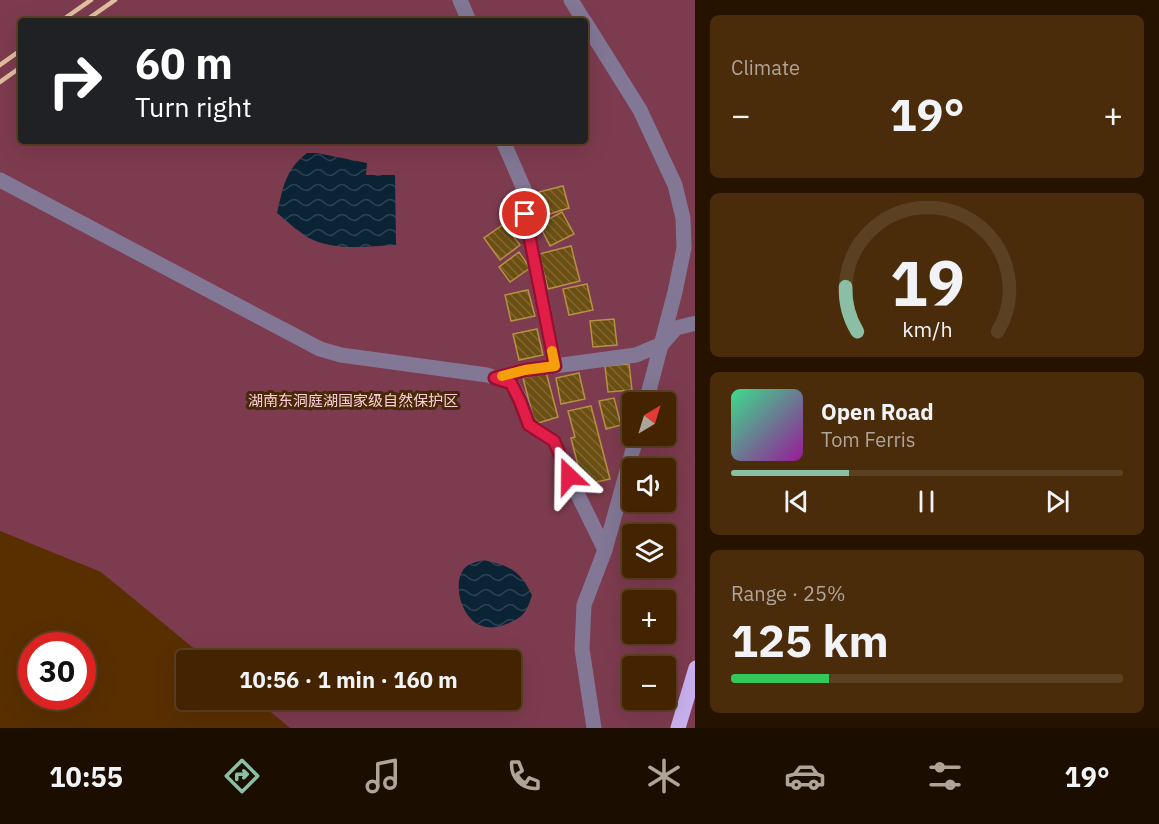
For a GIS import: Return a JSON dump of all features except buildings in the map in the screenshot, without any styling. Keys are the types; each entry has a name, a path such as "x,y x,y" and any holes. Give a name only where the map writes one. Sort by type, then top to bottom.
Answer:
{"main road":[{"path":"678,728 695,671"}],"street":[{"path":"460,0 468,18"},
{"path":"571,0 582,18"},
{"path":"588,27 640,110 675,185 683,218 684,248 649,392"},
{"path":"504,144 527,196 525,214 555,366"},
{"path":"0,180 320,349 341,355 487,375 511,383 529,425 554,441 605,550"},
{"path":"495,378 525,370 636,355 662,344 676,328 695,323"},
{"path":"594,728 582,649 584,605 605,550 634,446"}],"green space":[{"name":"湖南东洞庭湖国家级自然保护区","path":"0,0 695,0 695,728 290,728 268,710 521,710 521,650 196,650 101,572 0,531"}],"water":[{"path":"307,153 367,163 366,175 395,175 396,245 351,247 328,245 307,237 277,213 289,173"},
{"path":"484,560 513,570 523,580 532,595 522,616 514,621 499,626 482,626 469,617 461,602 459,585 463,570 470,564"}],"railway":[{"path":"65,18 91,0"},
{"path":"89,18 115,0"},
{"path":"0,65 18,52"},
{"path":"0,82 18,69"}],"slow traffic":[{"path":"502,376 555,366 552,351"}],"route":[{"path":"525,214 555,366 525,370 495,378 511,383 529,425 554,441 569,476"}]}
